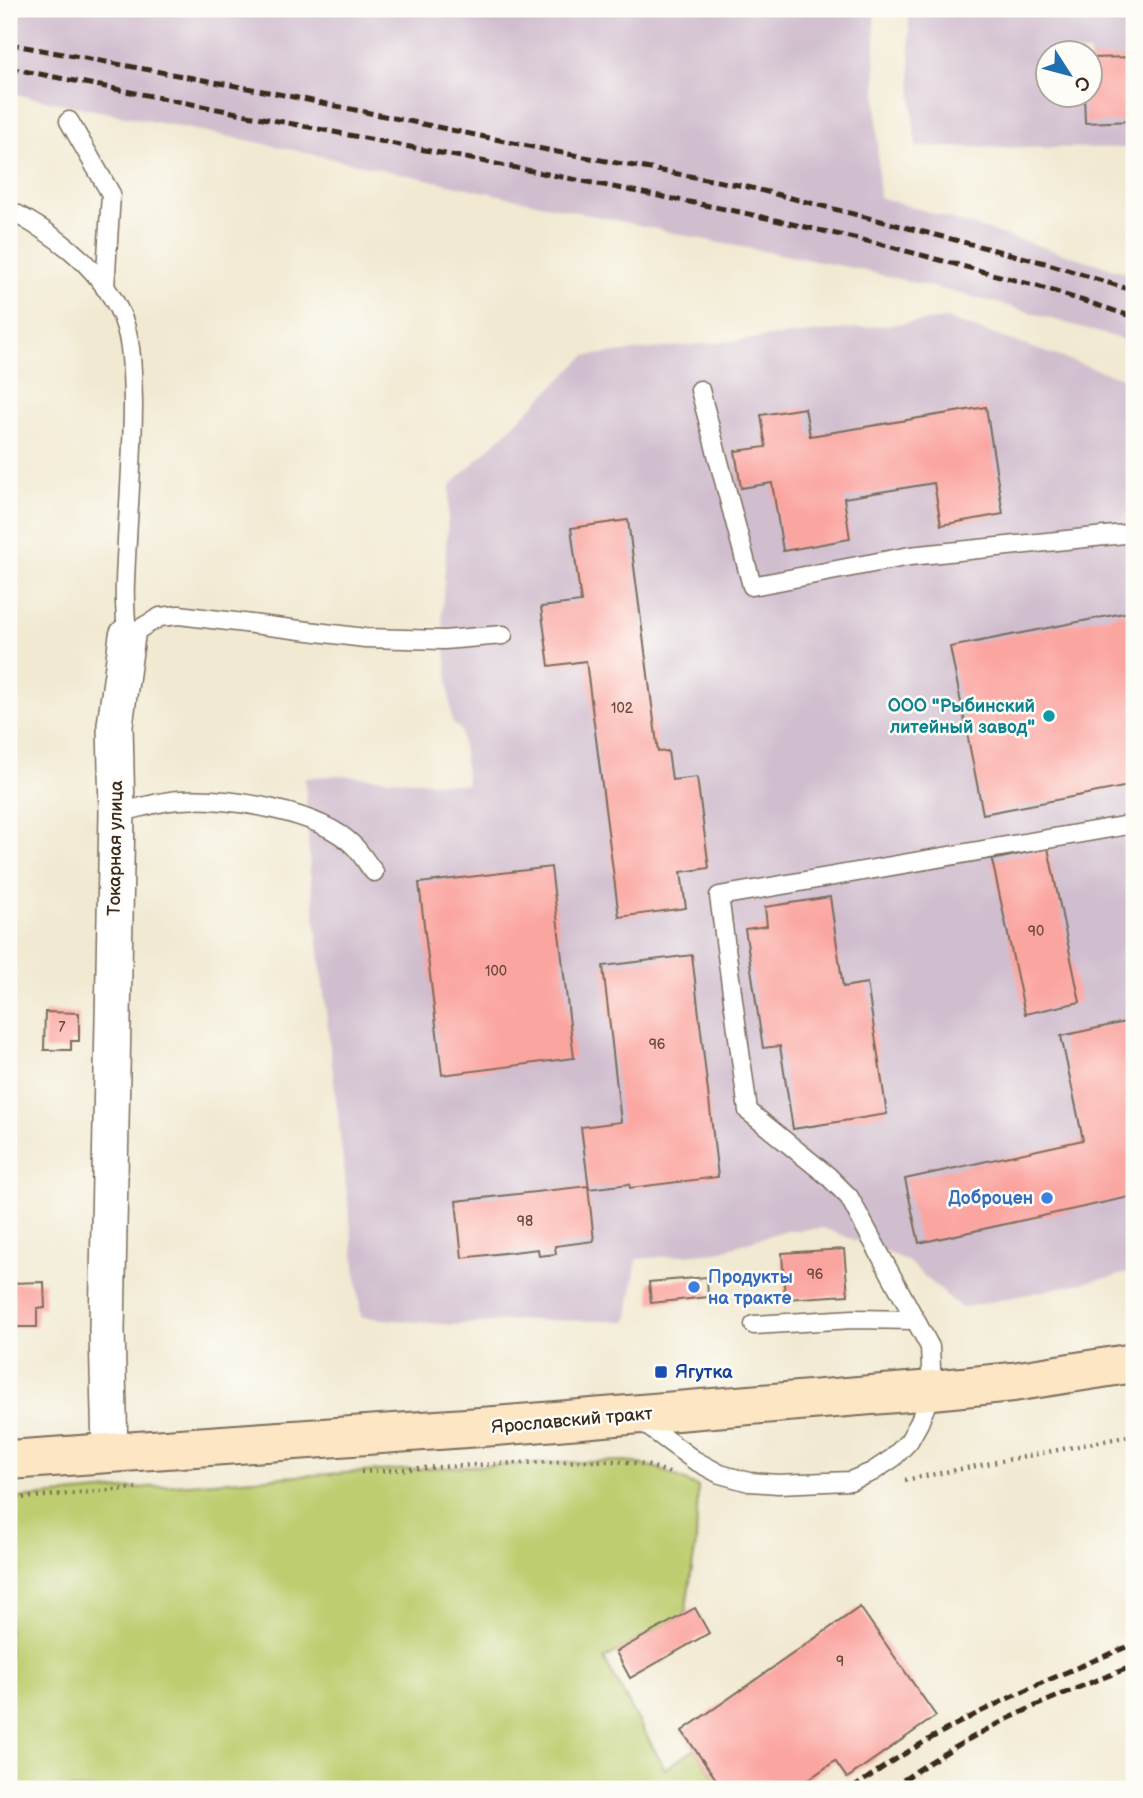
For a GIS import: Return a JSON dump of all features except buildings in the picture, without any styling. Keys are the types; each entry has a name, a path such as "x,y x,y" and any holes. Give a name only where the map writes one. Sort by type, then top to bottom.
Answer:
{"street":[{"name":"Токарная улица","path":"110,1453 107,1330 117,813 115,725 127,636"},
{"name":"Ярославский тракт","path":"9,1460 632,1415 932,1390 1013,1382 1134,1363"}],"lane":[{"path":"69,121 111,194 105,288"},
{"name":"Токарная улица","path":"9,211 50,234 81,258 119,309 132,358 133,442 125,585 127,636"},
{"path":"700,390 752,586 910,556 1134,533"},
{"path":"127,636 160,617 179,615 388,640 444,640 503,635"},
{"path":"117,813 179,800 229,803 307,817 337,833 354,846 374,872"},
{"path":"632,1415 694,1460 720,1474 749,1482 778,1485 850,1481 872,1472 893,1458 909,1441 932,1390 930,1347 849,1197 828,1176 748,1111 719,896 1134,824"},
{"path":"754,1325 853,1319 916,1320"}],"path":[{"path":"899,1482 1134,1435"},
{"path":"360,1472 513,1463 625,1461 657,1468 678,1478"},
{"path":"9,1499 141,1488"}],"shaded area":[{"path":"9,9 874,9 879,197 1134,275 1134,343 998,303 853,268 720,243 261,143 9,93"},
{"path":"908,9 1134,9 1134,148 916,147"},
{"path":"947,319 1134,382 1134,1272 961,1308 906,1260 823,1228 783,1231 717,1252 637,1259 627,1321 519,1320 453,1325 361,1317 310,873 305,778 338,775 467,785 461,731 452,721 442,615 450,486 585,356"}],"green space":[{"path":"625,1461 657,1468 698,1487 696,1542 685,1614 604,1659 665,1769 695,1749 723,1789 9,1789 9,1499 317,1475"}],"railway":[{"path":"9,44 274,93 557,152 744,186 1045,263 1134,291"},
{"path":"9,68 740,212 880,244 1037,286 1134,317"},
{"path":"852,1789 919,1745 988,1708 1134,1644"},
{"path":"891,1789 978,1734 1070,1691 1134,1666"}],"place":[{"name":"ООО \"Рыбинский литейный завод\"","path":"1049,716"},
{"name":"Доброцен","path":"1047,1198"},
{"name":"Продукты на тракте","path":"694,1287"},
{"name":"Ягутка","path":"661,1372"}]}
